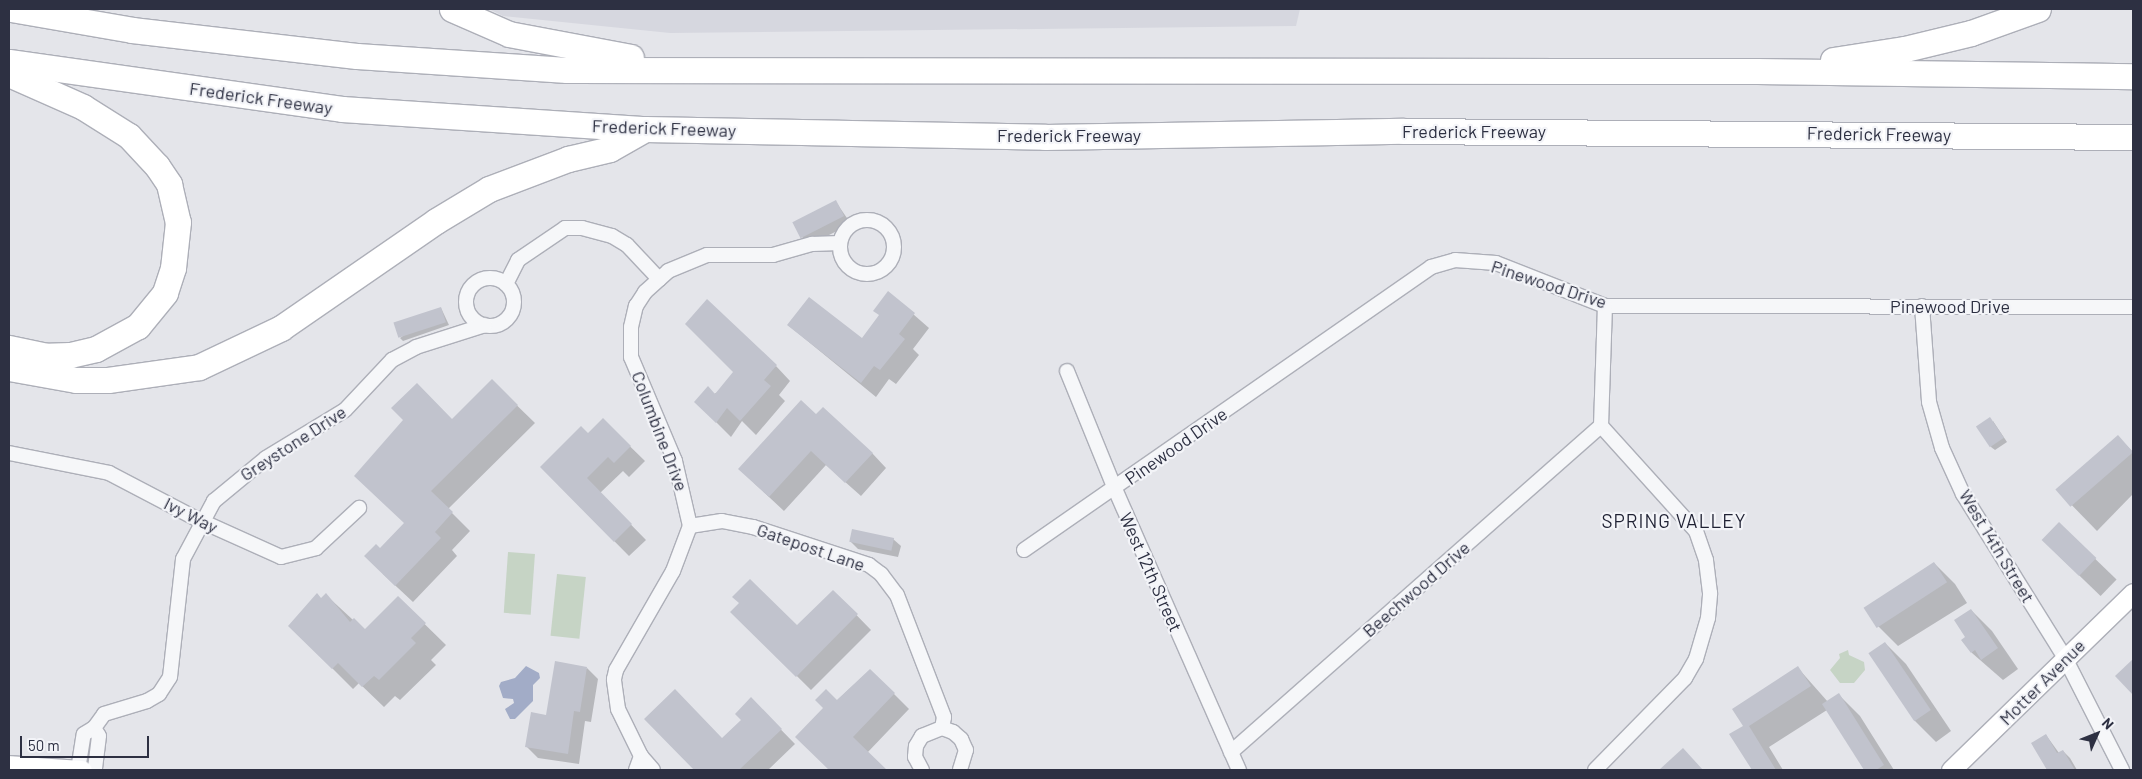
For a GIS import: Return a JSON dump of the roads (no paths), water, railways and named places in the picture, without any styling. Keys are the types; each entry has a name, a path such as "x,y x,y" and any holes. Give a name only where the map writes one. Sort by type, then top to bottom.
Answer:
{"highway":[{"path":"12,9 132,30 357,56 567,70 748,72 1757,71 2133,76"},
{"path":"452,9 509,34 555,45 748,72"},
{"path":"1757,71 1905,49 1972,32 2038,9"},
{"name":"Frederick Freeway","path":"9,62 342,109 645,130 1045,137 1403,131 2133,137"},
{"path":"9,74 83,107 129,136 157,166 169,184 178,222 173,268 165,293 138,326 96,349 70,355 47,356 9,348"},
{"path":"9,368 76,380 108,380 199,367 281,328 436,222 490,189 568,159 610,149 645,130"}],"main road":[{"name":"Motter Avenue","path":"1951,770 2133,593"},
{"path":"9,765 82,770"}],"street":[{"path":"485,326 471,317 467,310 466,302 470,287 483,278 491,278 506,284 518,260 565,228 582,228 612,236 627,245 659,279"},
{"name":"Columbine Drive","path":"690,526 675,460 631,357 629,342 636,306 659,279 684,263 707,255 773,255 812,244 840,243"},
{"name":"Pinewood Drive","path":"1024,550 1431,267 1455,260 1496,263 1606,306 2133,307"},
{"name":"Greystone Drive","path":"78,770 84,734 94,728 104,714 142,703 159,694 170,677 178,579 182,559 201,521 214,501 234,482 266,458 346,410 392,360 416,348 485,326 500,324 512,313 514,297 506,284"},
{"path":"1595,770 1685,678 1696,659 1708,618 1710,593 1706,560 1696,531 1601,426 1606,306"},
{"name":"West 14th Street","path":"1922,306 1929,402 1942,448 1963,494 2065,658 2122,770"},
{"name":"West 12th Street","path":"1067,371 1114,489 1239,770"},
{"name":"Beechwood Drive","path":"1232,752 1601,426"},
{"name":"Ivy Way","path":"9,454 109,473 201,521 281,557 316,548 360,508"},
{"name":"Gatepost Lane","path":"690,526 722,521 754,526 869,564 882,574 897,595 944,717 942,728"},
{"path":"653,770 641,756 618,709 614,679 616,670 673,571 690,526"},
{"path":"94,728 100,736 95,770"},
{"path":"922,770 916,758 916,746 922,736 942,728 953,732 961,739 966,750 960,770"},
{"path":"636,770 641,756"}],"water":[{"path":"526,666 539,673 540,678 533,685 533,701 515,719 510,719 505,709 514,703 513,699 503,698 499,686 501,682 515,678"}],"district":[{"name":"SPRING VALLEY","path":"1674,521"}]}
